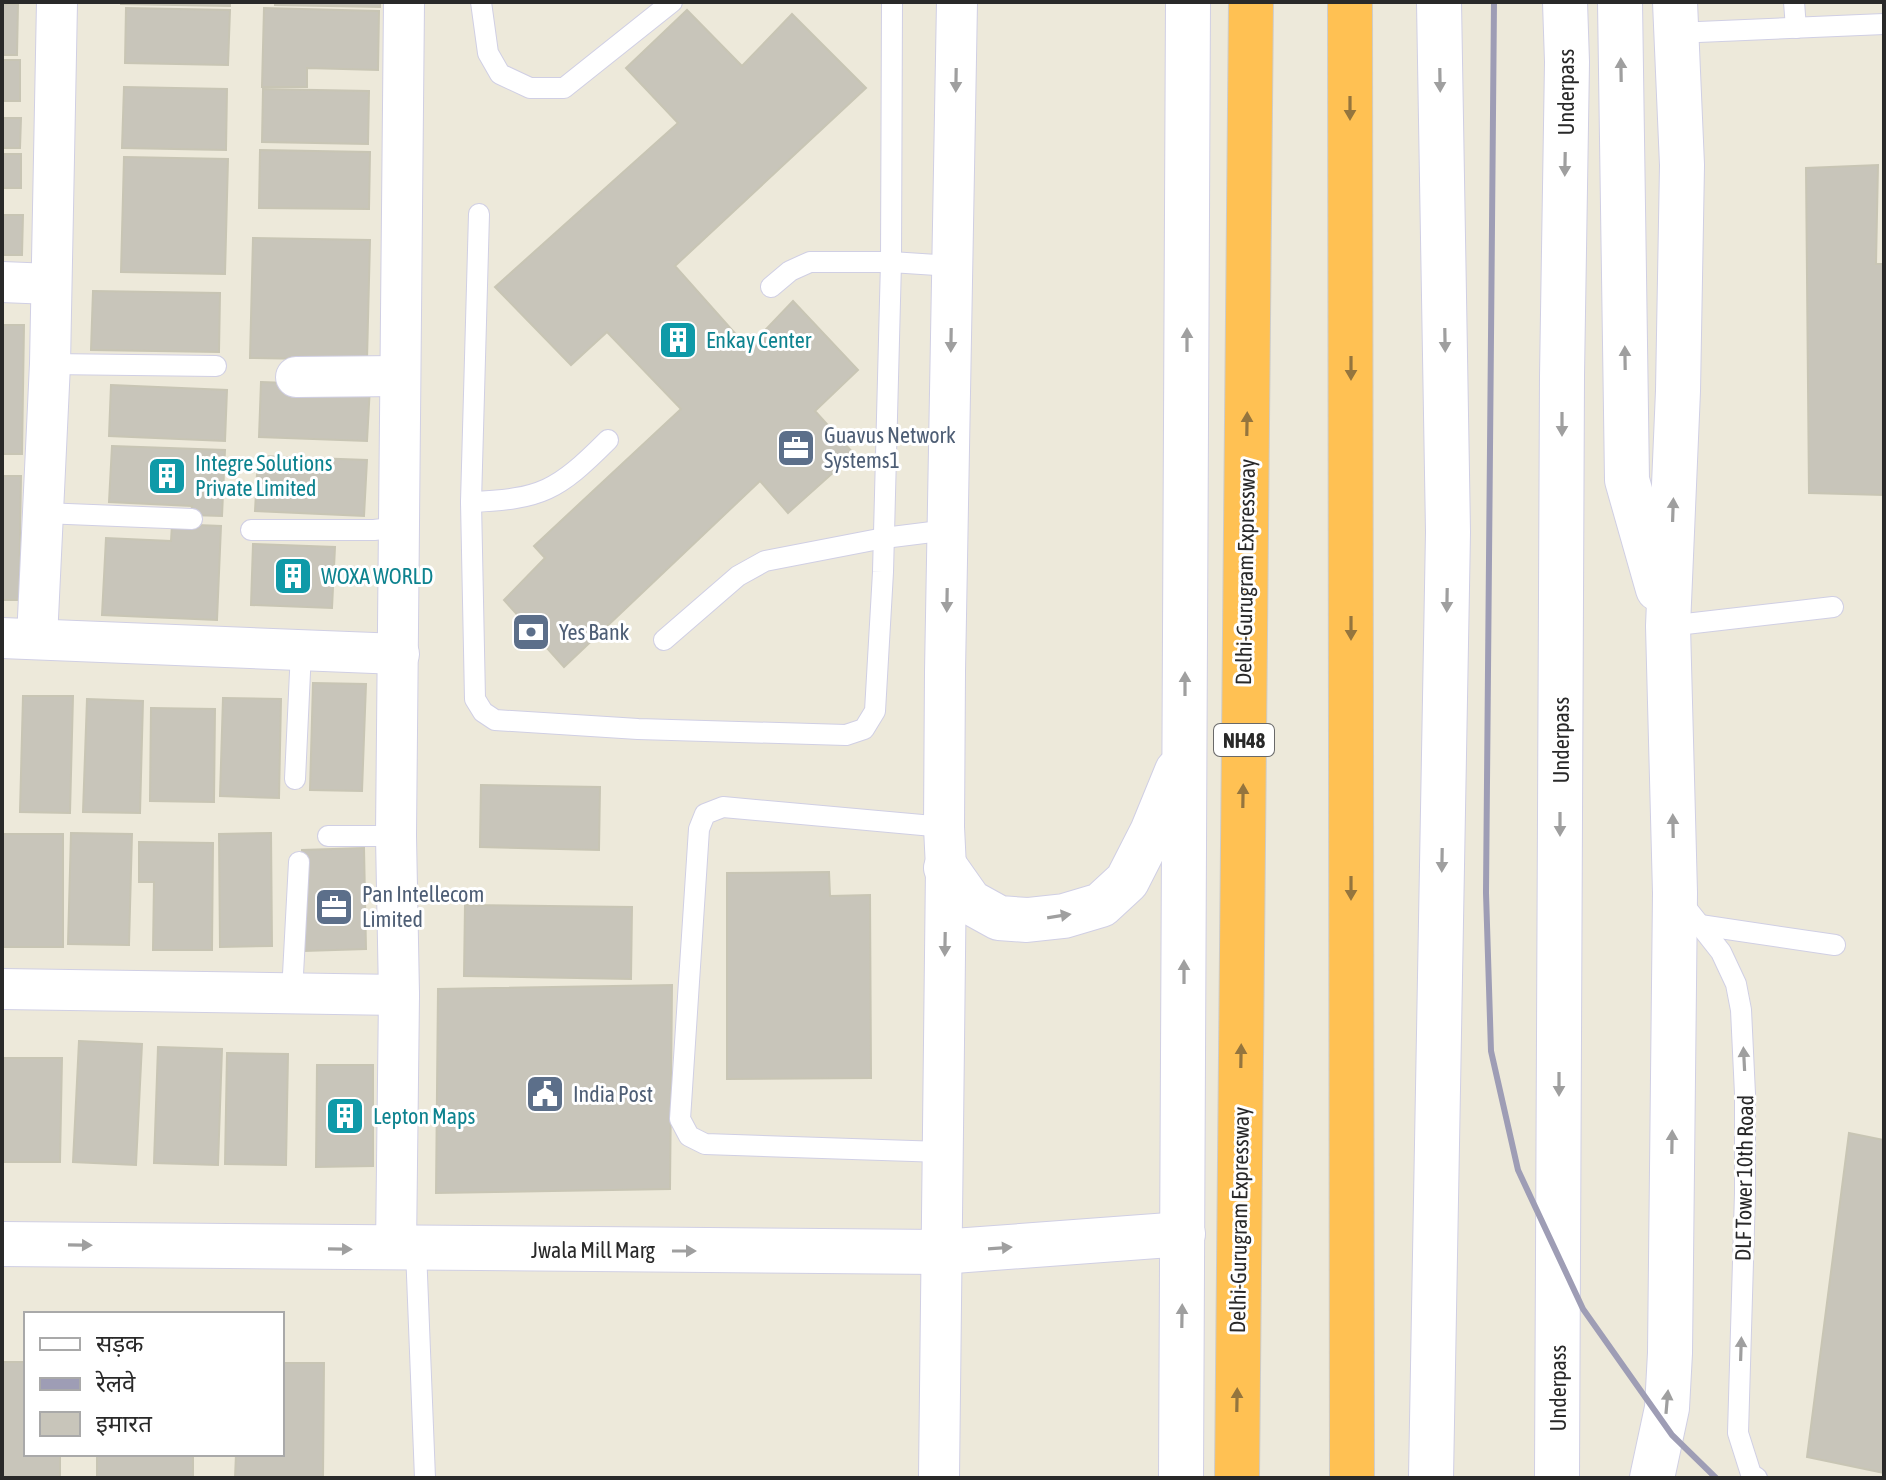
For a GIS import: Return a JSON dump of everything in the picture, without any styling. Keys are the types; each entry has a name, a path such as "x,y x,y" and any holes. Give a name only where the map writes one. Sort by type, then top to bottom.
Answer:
{"highway":[{"name":"Delhi-Gurugram Expressway","path":"1237,1478 1251,2"},
{"path":"1350,2 1352,1478"}],"main road":[{"path":"1181,1478 1188,2"},
{"path":"1431,1478 1448,532 1439,2"},
{"name":"Underpass","path":"1557,1478 1565,2"},
{"path":"1620,2 1627,480 1668,626"},
{"path":"1652,1478 1667,1408 1688,909 1668,626 1678,391 1682,165 1675,18"},
{"path":"945,848 970,902 999,918 1027,920 1064,916 1101,905 1127,881 1152,832 1185,751"},
{"name":"Jwala Mill Marg","path":"2,1244 406,1250 940,1252 1183,1234"}],"street":[{"path":"57,2 50,364 43,513 20,639 399,654"},
{"path":"404,2 396,836 406,1250"},
{"path":"939,1478 948,530 957,2"},
{"path":"2,282 51,284"},
{"path":"296,377 399,376"},
{"path":"2,989 399,995"}],"lane":[{"path":"481,2 488,53 500,74 530,88 564,88 672,2"},
{"path":"479,214 471,502 475,699 483,712 495,720 638,729 846,735 864,729 875,711 884,538 891,262 892,2"},
{"path":"1794,2 1796,28"},
{"path":"1675,18 1796,28 1884,24"},
{"path":"771,287 790,271 810,262 952,266"},
{"path":"50,364 216,366"},
{"path":"471,502 518,500 551,489 583,465 608,440"},
{"path":"43,513 192,519"},
{"path":"251,530 374,530 400,527"},
{"path":"664,640 738,576 765,561 884,538 948,530"},
{"path":"1668,626 1833,607"},
{"path":"295,779 301,651"},
{"path":"942,1152 705,1144 689,1136 680,1119 699,829 705,814 723,807 945,848"},
{"path":"328,836 396,836"},
{"path":"292,993 299,862"},
{"path":"1688,909 1835,945"},
{"name":"DLF Tower 10th Road","path":"1688,909 1721,952 1736,984 1741,1010 1745,1193 1738,1433 1751,1474 1757,1478"},
{"path":"406,1250 425,1478"}],"building":[{"path":"230,2 230,6 121,4"},
{"path":"275,2 380,2 380,7 275,5"},
{"path":"2,4 18,4 17,55 2,55"},
{"path":"126,8 230,10 228,65 125,63"},
{"path":"264,8 379,11 378,70 307,68 307,87 262,87"},
{"name":"Enkay Center","path":"687,10 742,66 792,14 866,88 675,266 748,348 793,301 858,370 815,411 854,454 788,513 760,481 564,667 504,600 545,558 534,546 681,409 607,332 571,365 495,287 678,123 626,68"},
{"path":"2,60 20,60 20,101 2,101"},
{"path":"124,87 227,89 226,150 122,148"},
{"path":"263,89 369,91 368,144 262,142"},
{"path":"2,118 21,118 20,148 2,148"},
{"path":"260,150 370,152 369,209 259,208"},
{"path":"2,154 21,154 21,188 2,188"},
{"path":"124,157 228,159 225,274 121,272"},
{"path":"1878,165 1876,264 1884,264 1884,495 1809,493 1806,168"},
{"path":"2,215 23,215 22,255 2,255"},
{"path":"253,238 370,240 367,360 250,358"},
{"path":"93,291 220,293 219,352 91,350"},
{"path":"2,325 24,325 22,454 2,454"},
{"path":"261,382 370,386 367,441 259,437"},
{"path":"111,385 227,390 225,441 109,436"},
{"name":"Integre Solutions Private Limited","path":"112,446 225,450 222,516 191,515 192,506 109,502"},
{"path":"258,456 367,460 364,516 255,511"},
{"path":"2,476 21,476 19,600 2,600"},
{"path":"172,524 221,526 217,620 102,615 106,538 171,541"},
{"name":"WOXA WORLD","path":"253,544 335,547 332,608 251,605"},
{"path":"313,683 366,684 362,791 310,790"},
{"path":"23,696 73,696 70,813 20,812"},
{"path":"223,698 281,699 279,798 220,796"},
{"path":"87,699 143,701 140,813 83,812"},
{"path":"151,708 215,709 214,802 150,801"},
{"path":"481,785 600,787 599,850 480,847"},
{"path":"71,833 132,834 129,945 68,944"},
{"path":"271,833 272,946 220,947 219,834"},
{"path":"2,834 63,834 63,947 2,947"},
{"path":"139,842 213,843 212,950 153,950 154,882 139,882"},
{"path":"364,848 366,949 304,951 302,850"},
{"path":"829,872 830,896 870,895 871,1078 727,1079 727,873"},
{"path":"465,905 632,907 631,979 464,976"},
{"path":"672,985 670,1189 436,1193 438,989"},
{"path":"79,1041 142,1044 136,1165 73,1162"},
{"path":"158,1047 222,1049 218,1165 154,1163"},
{"path":"227,1053 288,1054 286,1165 225,1164"},
{"path":"2,1058 62,1058 60,1162 2,1162"},
{"name":"Lepton Maps","path":"317,1065 373,1065 373,1166 316,1167"},
{"path":"1849,1133 1884,1140 1884,1473 1807,1457"},
{"path":"2,1362 24,1362 24,1456 60,1456 60,1478 2,1478"},
{"path":"284,1363 324,1363 323,1478 235,1478 236,1456 284,1456"},
{"path":"97,1456 193,1456 193,1478 97,1478"}],"railway":[{"path":"1494,2 1486,893 1491,1051 1518,1170 1583,1309 1672,1435 1716,1478"}],"place":[{"name":"Enkay Center","path":"678,340"},
{"name":"Guavus Network Systems1","path":"796,448"},
{"name":"Integre Solutions Private Limited","path":"167,476"},
{"name":"WOXA WORLD","path":"293,576"},
{"name":"Yes Bank","path":"531,632"},
{"name":"Pan Intellecom Limited","path":"334,907"},
{"name":"India Post","path":"545,1094"},
{"name":"Lepton Maps","path":"345,1116"}]}
